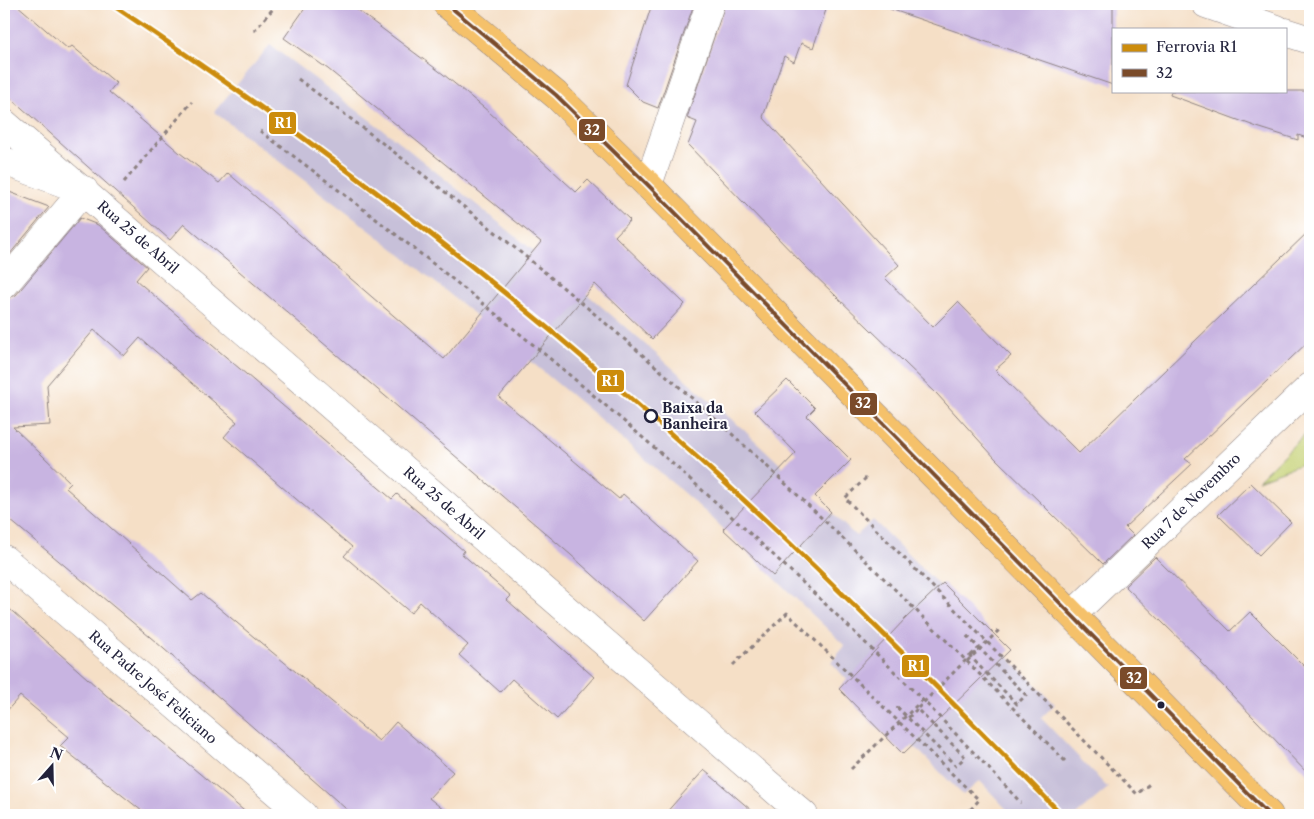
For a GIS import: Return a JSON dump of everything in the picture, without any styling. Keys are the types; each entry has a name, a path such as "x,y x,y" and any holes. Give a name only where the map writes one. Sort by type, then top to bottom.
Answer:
{"main road":[{"path":"447,4 556,95 648,185 1269,815"}],"street":[{"path":"648,185 710,4"},
{"path":"1206,4 1274,28"},
{"path":"1286,32 1310,40"},
{"name":"Rua 25 de Abril","path":"4,123 84,190 804,815"},
{"path":"4,161 84,190 4,285"},
{"name":"Rua 7 de Novembro","path":"1072,615 1310,386"},
{"name":"Rua Padre José Feliciano","path":"4,559 303,815"}],"path":[{"path":"254,32 277,4"},
{"path":"298,79 441,188 642,355 790,488 967,661 1065,761"},
{"path":"121,185 192,102"},
{"path":"260,131 448,274 620,418 715,501 922,700 1021,803"},
{"path":"866,478 845,498 1138,794 1152,782"},
{"path":"733,665 787,613 979,800 966,815"},
{"path":"967,661 1001,628"},
{"path":"917,709 965,757 956,766 906,716 897,707 908,718 917,709 970,656 979,648 967,636 980,649 1026,695 1017,704 970,656"},
{"path":"851,768 922,700"}],"shaded area":[{"path":"270,45 394,138 587,294 744,430 856,536 873,520 940,586 943,583 1009,650 1005,654 1055,704 1041,718 1108,788 1076,815 1012,815 980,781 963,795 913,745 903,754 839,689 847,680 831,662 845,646 711,517 595,415 463,305 393,248 214,112"}],"green space":[{"path":"1310,429 1310,461 1258,480"}],"building":[{"path":"4,4 16,4 68,49 72,46 116,83 109,92 180,153 219,183 228,173 444,359 541,242 328,69 284,38 308,4 349,4 443,74 489,112 576,192 588,180 630,220 615,236 685,304 652,339 595,284 499,397 619,499 623,494 698,561 644,621 571,555 184,224 170,240 4,92"},
{"path":"652,4 694,4 658,108 643,102 626,85"},
{"path":"725,4 828,4 813,48 801,43 794,62 784,56 763,117 899,265 885,278 933,327 958,302 1011,356 995,370 1079,453 1310,230 1310,340 1185,459 1192,464 1125,527 1133,535 1103,564 995,458 937,394 802,263 688,145 697,122 687,118"},
{"path":"891,4 1113,4 1112,85 890,9"},
{"path":"1310,91 1310,139 1298,135 1298,140 1170,95 1171,92"},
{"path":"4,190 49,207 4,261"},
{"path":"80,218 98,225 147,267 136,280 392,499 397,494 464,551 462,554 511,596 507,600 594,677 557,719 512,679 500,692 459,655 468,645 420,602 411,613 344,556 352,547 224,437 237,422 140,338 124,356 94,330 47,385 50,425 13,427 71,483 66,488 192,600 201,593 379,741 396,722 453,772 429,798 450,815 353,815 156,642 4,515 4,300 16,295"},
{"path":"787,380 815,408 807,416 851,460 815,496 831,512 773,576 723,529 796,453 755,411"},
{"path":"1251,483 1291,522 1259,555 1218,515"},
{"path":"1155,557 1230,631 1250,612 1310,672 1310,776 1200,662 1201,660 1125,586"},
{"path":"943,583 1010,650 903,754 839,689 906,618"},
{"path":"4,604 106,695 249,815 147,815 60,746 69,737 20,696 4,714"},
{"path":"704,770 757,815 664,815"}],"rail line":[{"name":"R1","path":"111,4 191,58 348,171 576,351 721,479 851,602 1062,815"}],"transit line":[{"name":"32","path":"447,4 556,95 648,185 1269,815"}],"place":[{"name":"Baixa da Banheira","path":"651,416"}]}
